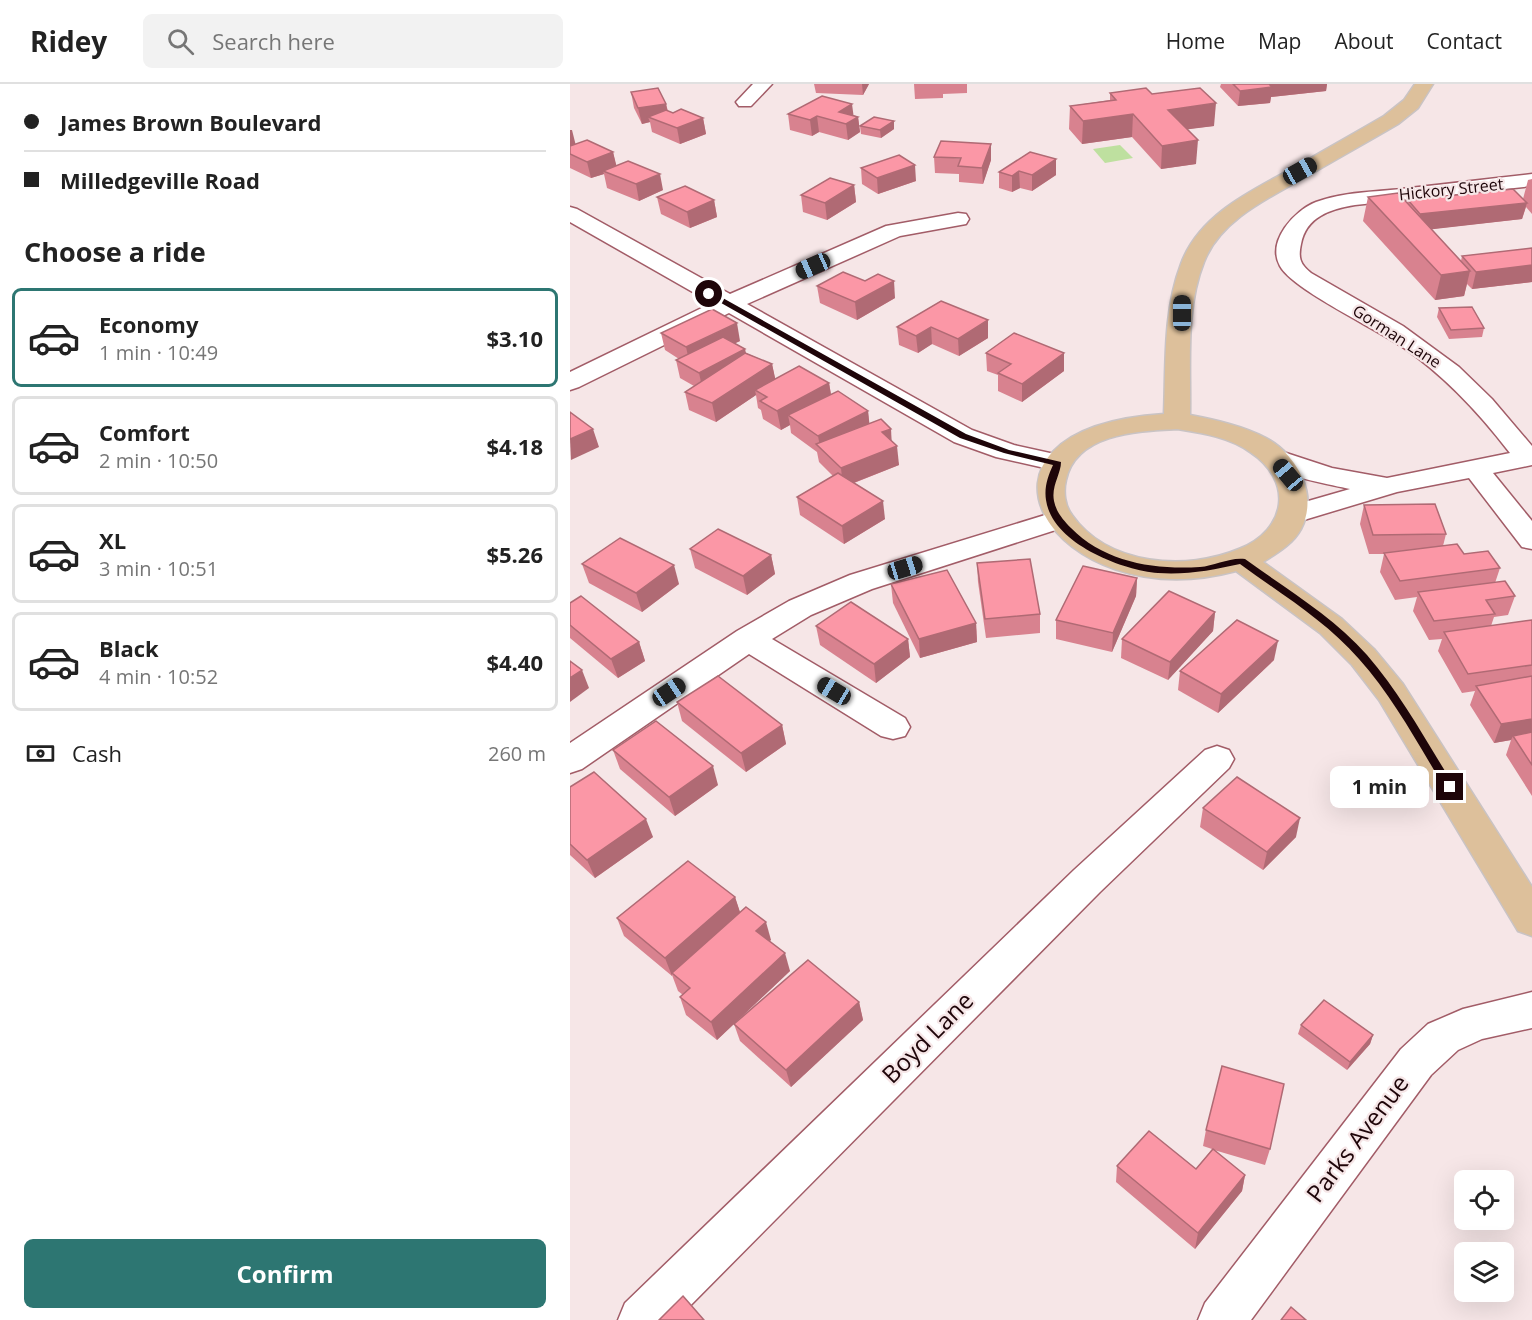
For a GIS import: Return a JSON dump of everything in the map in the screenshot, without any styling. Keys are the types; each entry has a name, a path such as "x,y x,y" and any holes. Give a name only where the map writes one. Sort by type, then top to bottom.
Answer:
{"main road":[{"path":"1177,421 1182,294 1190,266 1201,244 1228,215 1391,120 1411,104 1424,84"},
{"path":"1177,421 1214,427 1247,439 1274,457 1288,475 1295,494 1294,514 1284,532 1266,548 1242,561 1202,570 1157,570 1107,556 1081,543 1058,520 1050,501 1050,482 1058,463 1078,444 1106,430 1140,422 1177,421"},
{"path":"1242,561 1331,626 1363,657 1391,692 1532,920"}],"street":[{"path":"745,102 763,84"},
{"name":"Hickory Street","path":"1302,219 1311,212 1336,204 1532,180"},
{"path":"570,213 587,234 728,304 963,436 1006,452 1058,463"},
{"path":"570,382 728,304 894,231 958,219"},
{"name":"Gorman Lane","path":"1302,219 1293,230 1287,257 1290,267 1303,278 1396,331 1449,370 1476,396 1529,457"},
{"path":"1274,457 1321,475 1356,482 1392,485"},
{"path":"1294,514 1392,485 1529,457"},
{"path":"1475,468 1532,540"},
{"path":"570,760 748,639 800,608 861,582 1058,520"},
{"path":"748,639 893,727"},
{"name":"Boyd Lane","path":"642,1320 1087,881 1216,759"},
{"name":"Parks Avenue","path":"1222,1320 1416,1062 1443,1037 1477,1022 1532,1010"}],"green space":[{"path":"1120,145 1133,158 1105,163 1093,149"}],"building":[{"path":"1233,84 1269,84 1272,87 1240,91"},
{"path":"658,88 666,104 638,108 631,92"},
{"path":"1146,88 1152,94 1200,88 1216,103 1168,110 1198,140 1162,146 1133,114 1083,121 1070,106 1116,100 1110,93"},
{"path":"822,96 852,104 839,112 858,117 846,124 817,116 810,120 788,114"},
{"path":"681,109 703,118 677,128 648,117 666,110 673,113"},
{"path":"874,117 894,121 880,130 860,126"},
{"path":"587,140 613,152 587,162 570,154 570,146"},
{"path":"941,141 991,144 982,168 958,166 961,158 934,157"},
{"path":"1030,152 1056,159 1032,175 1019,171 1012,176 999,172"},
{"path":"899,155 915,165 877,178 861,168"},
{"path":"628,161 660,174 636,184 603,171"},
{"path":"830,178 854,185 825,203 801,195"},
{"path":"685,186 714,200 687,212 657,197"},
{"path":"1513,189 1527,203 1420,214 1408,200"},
{"path":"1398,193 1470,271 1441,275 1368,197"},
{"path":"1532,248 1532,265 1476,272 1462,256"},
{"path":"843,272 865,281 878,274 894,281 855,302 817,286"},
{"path":"941,301 988,320 958,339 931,327 916,336 897,327"},
{"path":"1472,307 1484,328 1451,330 1439,308"},
{"path":"712,309 737,323 686,347 661,333"},
{"path":"1014,333 1064,353 1022,384 998,373 1011,364 986,353"},
{"path":"723,337 745,349 699,373 676,360"},
{"path":"745,353 772,364 712,403 685,392"},
{"path":"799,366 829,383 777,411 760,401 767,397 755,390"},
{"path":"838,391 868,411 818,436 788,415"},
{"path":"570,412 593,429 570,439"},
{"path":"881,419 891,429 882,432 897,446 841,468 816,444"},
{"path":"838,473 883,501 842,526 797,497"},
{"path":"1435,504 1446,534 1373,535 1364,505"},
{"path":"718,529 771,555 743,576 690,549"},
{"path":"620,538 674,565 636,593 582,564"},
{"path":"1457,544 1464,554 1488,551 1500,568 1400,581 1384,553"},
{"path":"1030,559 1040,614 985,619 977,563"},
{"path":"1083,566 1137,578 1113,633 1056,620"},
{"path":"947,570 976,623 919,639 891,584"},
{"path":"1505,581 1515,596 1486,600 1495,614 1434,621 1418,592"},
{"path":"1169,591 1215,612 1170,662 1122,639"},
{"path":"581,596 639,642 611,659 570,625 570,603"},
{"path":"851,602 908,639 874,664 816,626"},
{"path":"1237,620 1278,641 1221,694 1180,671"},
{"path":"1532,620 1532,665 1468,674 1444,632"},
{"path":"570,661 582,670 570,678"},
{"path":"718,676 782,725 741,753 677,702"},
{"path":"1532,676 1532,719 1501,724 1476,686"},
{"path":"656,721 713,766 669,797 613,750"},
{"path":"1532,732 1532,765 1513,736"},
{"path":"594,772 646,819 587,860 570,844 570,787"},
{"path":"1237,777 1300,818 1267,852 1203,808"},
{"path":"688,861 735,897 665,958 617,918"},
{"path":"746,907 766,922 756,931 785,953 711,1022 680,997 690,988 672,973"},
{"path":"808,960 859,1002 786,1070 734,1024"},
{"path":"1324,1000 1373,1035 1350,1062 1301,1025"},
{"path":"1222,1066 1284,1084 1270,1149 1206,1130"},
{"path":"1149,1131 1196,1169 1213,1149 1245,1175 1198,1233 1117,1166"},
{"path":"683,1296 704,1320 659,1320"},
{"path":"1291,1307 1306,1320 1281,1320"}],"route":[{"path":"709,294 963,436 1006,452 1058,463 1050,482 1050,501 1058,520 1081,543 1116,560 1157,570 1202,570 1242,561 1331,626 1363,657 1391,692 1450,787"}]}
